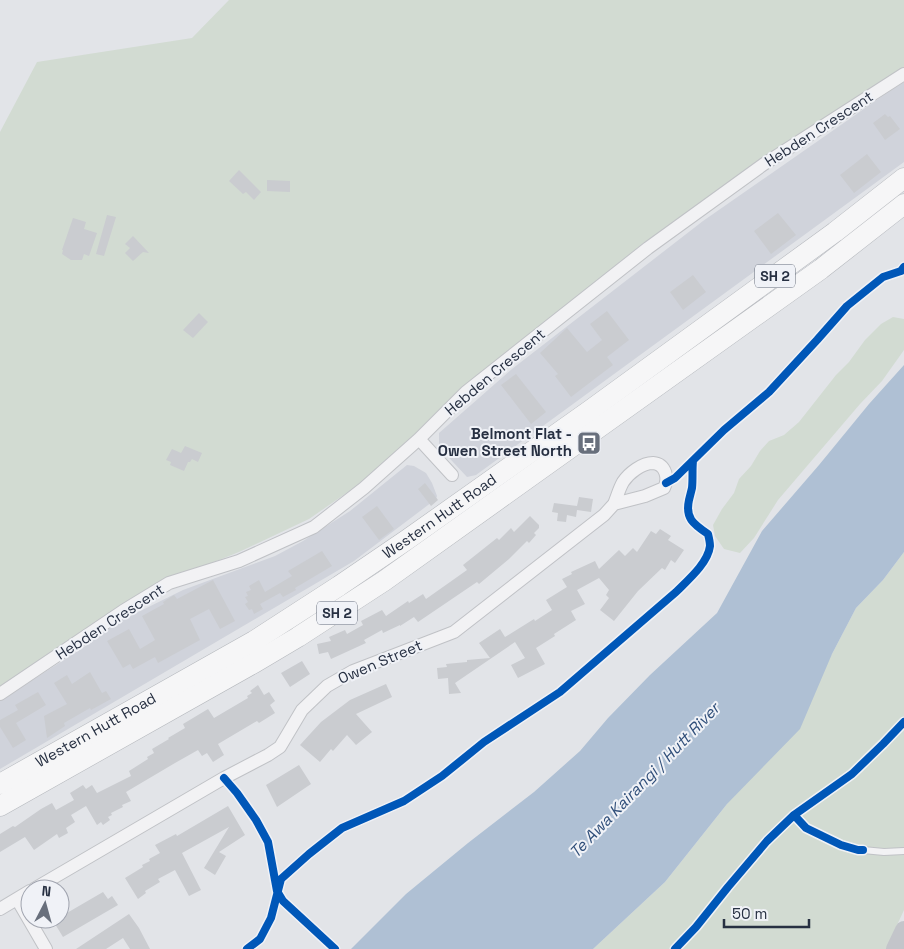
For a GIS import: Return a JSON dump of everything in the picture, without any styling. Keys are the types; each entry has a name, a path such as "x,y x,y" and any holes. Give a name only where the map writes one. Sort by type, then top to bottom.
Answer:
{"highway":[{"name":"Western Hutt Road","path":"0,784 298,614 408,539 589,410 836,232 904,178"},
{"name":"Western Hutt Road","path":"0,806 254,663 384,581 821,269 904,204"}],"main road":[{"path":"895,949 904,930"}],"street":[{"name":"Hebden Crescent","path":"0,694 116,616 169,583 239,561 314,527 364,488 466,392 648,248 764,164 904,74"},
{"path":"418,439 452,475"},
{"name":"Owen Street","path":"51,879 280,747 302,710 326,686 353,671 454,632 604,515 614,504"},
{"path":"0,909 18,899 46,949"}],"lane":[{"path":"863,850 904,851"}],"shaded area":[{"path":"229,0 904,0 904,69 741,175 641,245 466,386 358,485 309,519 239,552 167,581 0,691 0,132 37,62 192,38"},
{"path":"904,82 904,162 476,475 467,477 439,447 439,433 512,369 703,221"},
{"path":"893,317 904,319 904,350 882,381 778,500 754,538 740,553 724,549 715,536 713,525 734,493 739,479 769,441 784,435 799,422 865,340 881,324"},
{"path":"407,465 414,466 426,473 437,496 436,499 354,561 0,769 0,701 84,647 120,621 183,590 275,556 303,541 350,511"},
{"path":"904,552 904,910 886,949 593,949 665,882 727,804 832,654 856,608 883,580"}],"water":[{"name":"Te Awa Kairangi / Hutt River","path":"904,365 904,552 883,580 856,608 832,654 800,729 727,804 665,882 593,949 351,949 406,894 534,792 580,751 608,718 650,675 717,613 762,531"}],"building":[{"path":"885,114 888,117 890,116 900,129 885,140 873,123"},
{"path":"867,154 881,172 854,193 840,175"},
{"path":"239,170 261,192 254,200 246,192 243,194 229,181"},
{"path":"267,180 290,181 290,192 267,191"},
{"path":"778,213 796,235 771,254 754,231"},
{"path":"107,215 116,217 104,256 96,254"},
{"path":"73,218 86,222 84,229 97,233 89,256 84,254 82,260 71,260 62,254"},
{"path":"133,236 149,253 143,252 133,261 125,253 130,248 125,244"},
{"path":"693,275 706,292 683,310 670,292"},
{"path":"607,311 629,340 607,357 613,365 571,397 555,376 558,374 540,353 567,328 587,352 602,340 590,324"},
{"path":"199,313 208,322 193,338 183,330"},
{"path":"516,374 546,412 531,424 501,385"},
{"path":"185,446 202,453 198,462 192,459 188,462 184,471 170,465 171,462 166,460 172,449 181,453"},
{"path":"425,483 438,500 431,506 418,489"},
{"path":"579,497 593,499 591,512 577,510 576,517 567,515 566,522 557,521 558,513 552,512 554,503 577,506"},
{"path":"377,506 394,529 379,540 362,517"},
{"path":"530,516 539,525 539,528 534,533 536,535 529,543 527,541 479,584 477,582 418,622 414,617 400,626 383,633 382,630 364,640 366,643 331,659 328,652 319,654 317,644 331,641 329,637 345,630 347,634 363,625 361,621 382,610 386,616 408,601 409,603 423,594 426,599 467,570 463,565 497,538 499,540 511,528 514,532"},
{"path":"660,529 671,536 668,540 684,550 675,563 671,560 665,570 662,568 638,591 614,621 600,610 609,598 606,595 609,590 599,578 577,590 585,604 571,611 576,620 536,648 545,664 518,678 511,665 525,658 515,642 455,683 461,693 449,694 448,678 438,679 437,668 447,667 446,664 490,658 479,643 500,629 505,637 552,610 546,600 567,587 562,579 572,574 571,572 595,561 599,569 619,550 625,556 633,548 637,552 651,531 656,534"},
{"path":"322,551 332,566 283,597 280,593 260,604 263,609 254,614 252,609 249,610 245,604 248,602 245,597 248,596 246,592 251,590 249,586 259,580 265,592 292,576 288,571"},
{"path":"213,580 235,621 220,629 209,609 190,619 200,640 158,663 155,657 133,669 130,664 123,668 107,641 129,629 140,649 155,640 142,616 164,604 163,602 174,595 177,599"},
{"path":"302,661 310,674 290,687 281,673"},
{"path":"90,672 102,693 106,691 111,699 91,710 90,708 64,723 65,726 47,738 44,716 67,704 54,683 67,675 72,684"},
{"path":"386,684 392,697 356,714 372,732 356,745 347,735 320,762 300,745 321,722 350,700"},
{"path":"258,685 264,695 269,692 275,701 270,705 275,713 259,723 257,721 218,744 224,755 213,762 207,753 202,756 198,750 175,763 126,792 131,801 111,813 112,815 108,817 110,820 103,825 101,822 97,825 86,806 71,815 75,822 66,828 68,833 59,838 57,834 34,850 25,837 0,852 0,834 13,826 15,827 52,803 56,810 74,800 70,793 83,785 86,789 92,785 97,793 131,776 129,771 148,759 147,757 154,753 152,749 185,728 183,724 208,709 214,718 248,698 247,696 252,693 250,691"},
{"path":"38,692 46,705 16,723 26,740 13,748 0,727 0,720 18,710 15,705"},
{"path":"299,765 311,784 277,807 266,785"},
{"path":"228,806 245,835 219,852 226,856 215,875 204,868 229,827 182,853 201,890 189,896 175,870 158,879 160,882 145,891 146,893 138,899 125,878 143,867 142,865 150,861 149,859 160,853 155,845 176,834 177,836"},
{"path":"103,892 108,899 112,896 118,905 63,937 58,929 70,929 70,911"},
{"path":"129,914 150,949 130,949 123,938 106,949 76,949"}],"cycle path":[{"path":"666,483 675,478 724,430 769,392 847,306 883,277 901,271 904,267"},
{"path":"247,949 260,939 271,918 281,879 309,854 342,828 404,801 442,776 484,742 560,692 692,577 706,559 710,546 708,534 694,524 688,512 692,488 693,461"},
{"path":"675,949 696,927 767,841 794,815 852,774 904,722"},
{"path":"224,778 256,820 268,842 277,891 283,901 335,949"},
{"path":"794,815 806,828 841,845 863,850"}],"place":[{"name":"Belmont Flat - Owen Street North","path":"589,443"}]}
